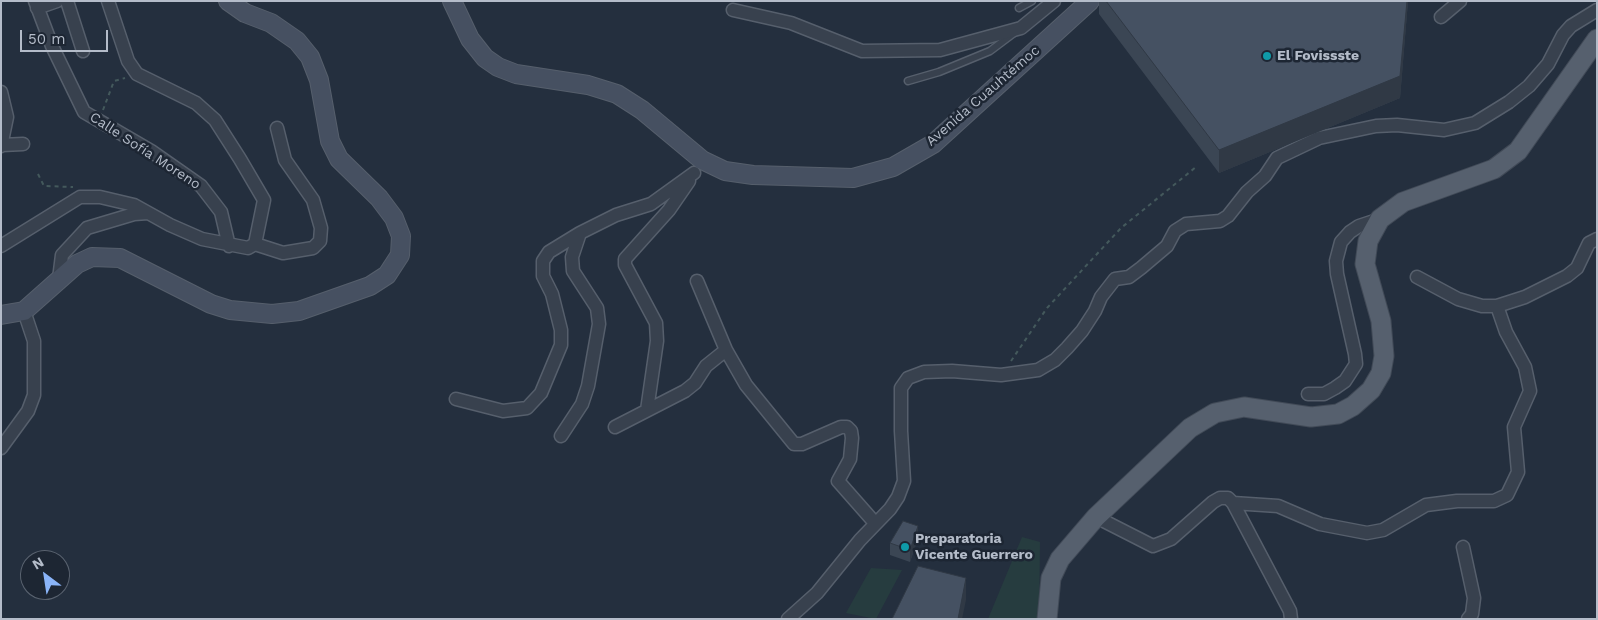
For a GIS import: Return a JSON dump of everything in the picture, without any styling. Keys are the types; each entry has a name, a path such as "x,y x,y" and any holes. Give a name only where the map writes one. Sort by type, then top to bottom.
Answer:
{"main road":[{"path":"1,315 24,311 77,264 92,257 120,258 211,304 230,310 272,314 299,311 370,286 387,275 400,255 401,236 394,218 378,198 339,159 330,141 319,80 310,57 297,41 271,23 245,14 228,1"},
{"name":"Avenida Cuauhtémoc","path":"452,1 470,39 485,58 498,67 516,74 588,85 617,94 642,110 698,166 753,175 853,178 893,167 933,144 1090,1"},
{"path":"1047,619 1051,578 1060,559 1096,517 1190,428 1216,413 1244,407 1311,416 1338,414 1353,406 1371,390 1381,373 1384,356 1381,321 1366,264 1368,241 1380,219 1403,202 1494,169 1518,151 1597,39"}],"street":[{"path":"36,4 57,1"},
{"path":"67,1 83,51"},
{"path":"108,1 128,61 137,74 196,103 215,120 240,159 264,200 255,244"},
{"path":"733,10 791,23 862,51 940,50 1021,28 1054,1"},
{"path":"1441,17 1460,1"},
{"name":"Calle Sofía Moreno","path":"36,4 52,46 84,112 151,152 201,186 221,212 229,246"},
{"path":"788,619 817,593 875,523 890,509 898,497 904,481 901,388 908,378 924,372 1001,375 1038,370 1055,360 1082,331 1095,311 1101,297 1115,279 1129,277 1141,268 1167,246 1175,231 1186,224 1220,221 1228,216 1247,192 1265,176 1277,158 1296,142 1376,126 1397,125 1444,130 1475,124 1509,102 1529,86 1548,64 1563,35 1571,26 1597,10"},
{"path":"1,92 7,117 2,146 22,144"},
{"path":"1,246 80,197 122,201 202,239 229,246 248,248 255,244 283,253 313,248 320,240 321,228 314,200 284,160 277,128"},
{"path":"456,399 504,411 527,408 541,393 561,345 561,330 552,294 543,276 543,261 549,252 580,233 616,215 651,204 698,166"},
{"path":"647,410 657,341 656,323 625,265 625,259 669,210 698,166"},
{"path":"59,279 62,255 87,228 134,214 148,213"},
{"path":"1308,394 1324,394 1335,388 1345,381 1356,364 1336,274 1336,261 1341,242 1350,232 1359,226 1380,219"},
{"path":"561,436 586,395 599,324 597,308 573,271 572,256 580,233"},
{"path":"1417,277 1458,299 1482,306 1498,306 1525,297 1567,276 1577,268 1589,243 1597,239"},
{"path":"697,281 726,350 746,384 794,444 802,444 841,427 847,427 851,431 850,458 838,481 875,523"},
{"path":"1233,503 1278,506 1320,524 1367,533 1383,530 1426,505 1457,501 1494,501 1507,495 1518,472 1514,427 1516,418 1530,391 1525,367 1506,332 1498,306"},
{"path":"1,448 28,411 34,395 34,341 24,311"},
{"path":"615,427 685,391 695,382 706,366 726,350"},
{"path":"1096,517 1153,546 1171,539 1213,502 1228,498 1233,503 1290,611 1291,619"},
{"path":"1463,548 1474,598 1472,614 1468,619"}],"lane":[{"path":"1019,8 1032,1"},
{"path":"908,81 939,72 990,51 1021,28"}],"path":[{"path":"98,120 106,107 114,81"},
{"path":"1001,375 1047,308 1121,228 1196,167"},
{"path":"38,174 44,186 71,186"}],"green space":[{"path":"1022,537 1040,542 1039,619 988,619"},
{"path":"871,568 902,570 876,619 846,613"}],"building":[{"name":"El Fovissste","path":"1106,1 1407,1 1400,76 1219,150"},
{"path":"903,521 918,526 910,550 890,543"},
{"path":"918,566 966,578 958,619 892,619"}],"place":[{"name":"El Fovissste","path":"1267,56"},
{"name":"Preparatoria Vicente Guerrero","path":"905,547"}]}
